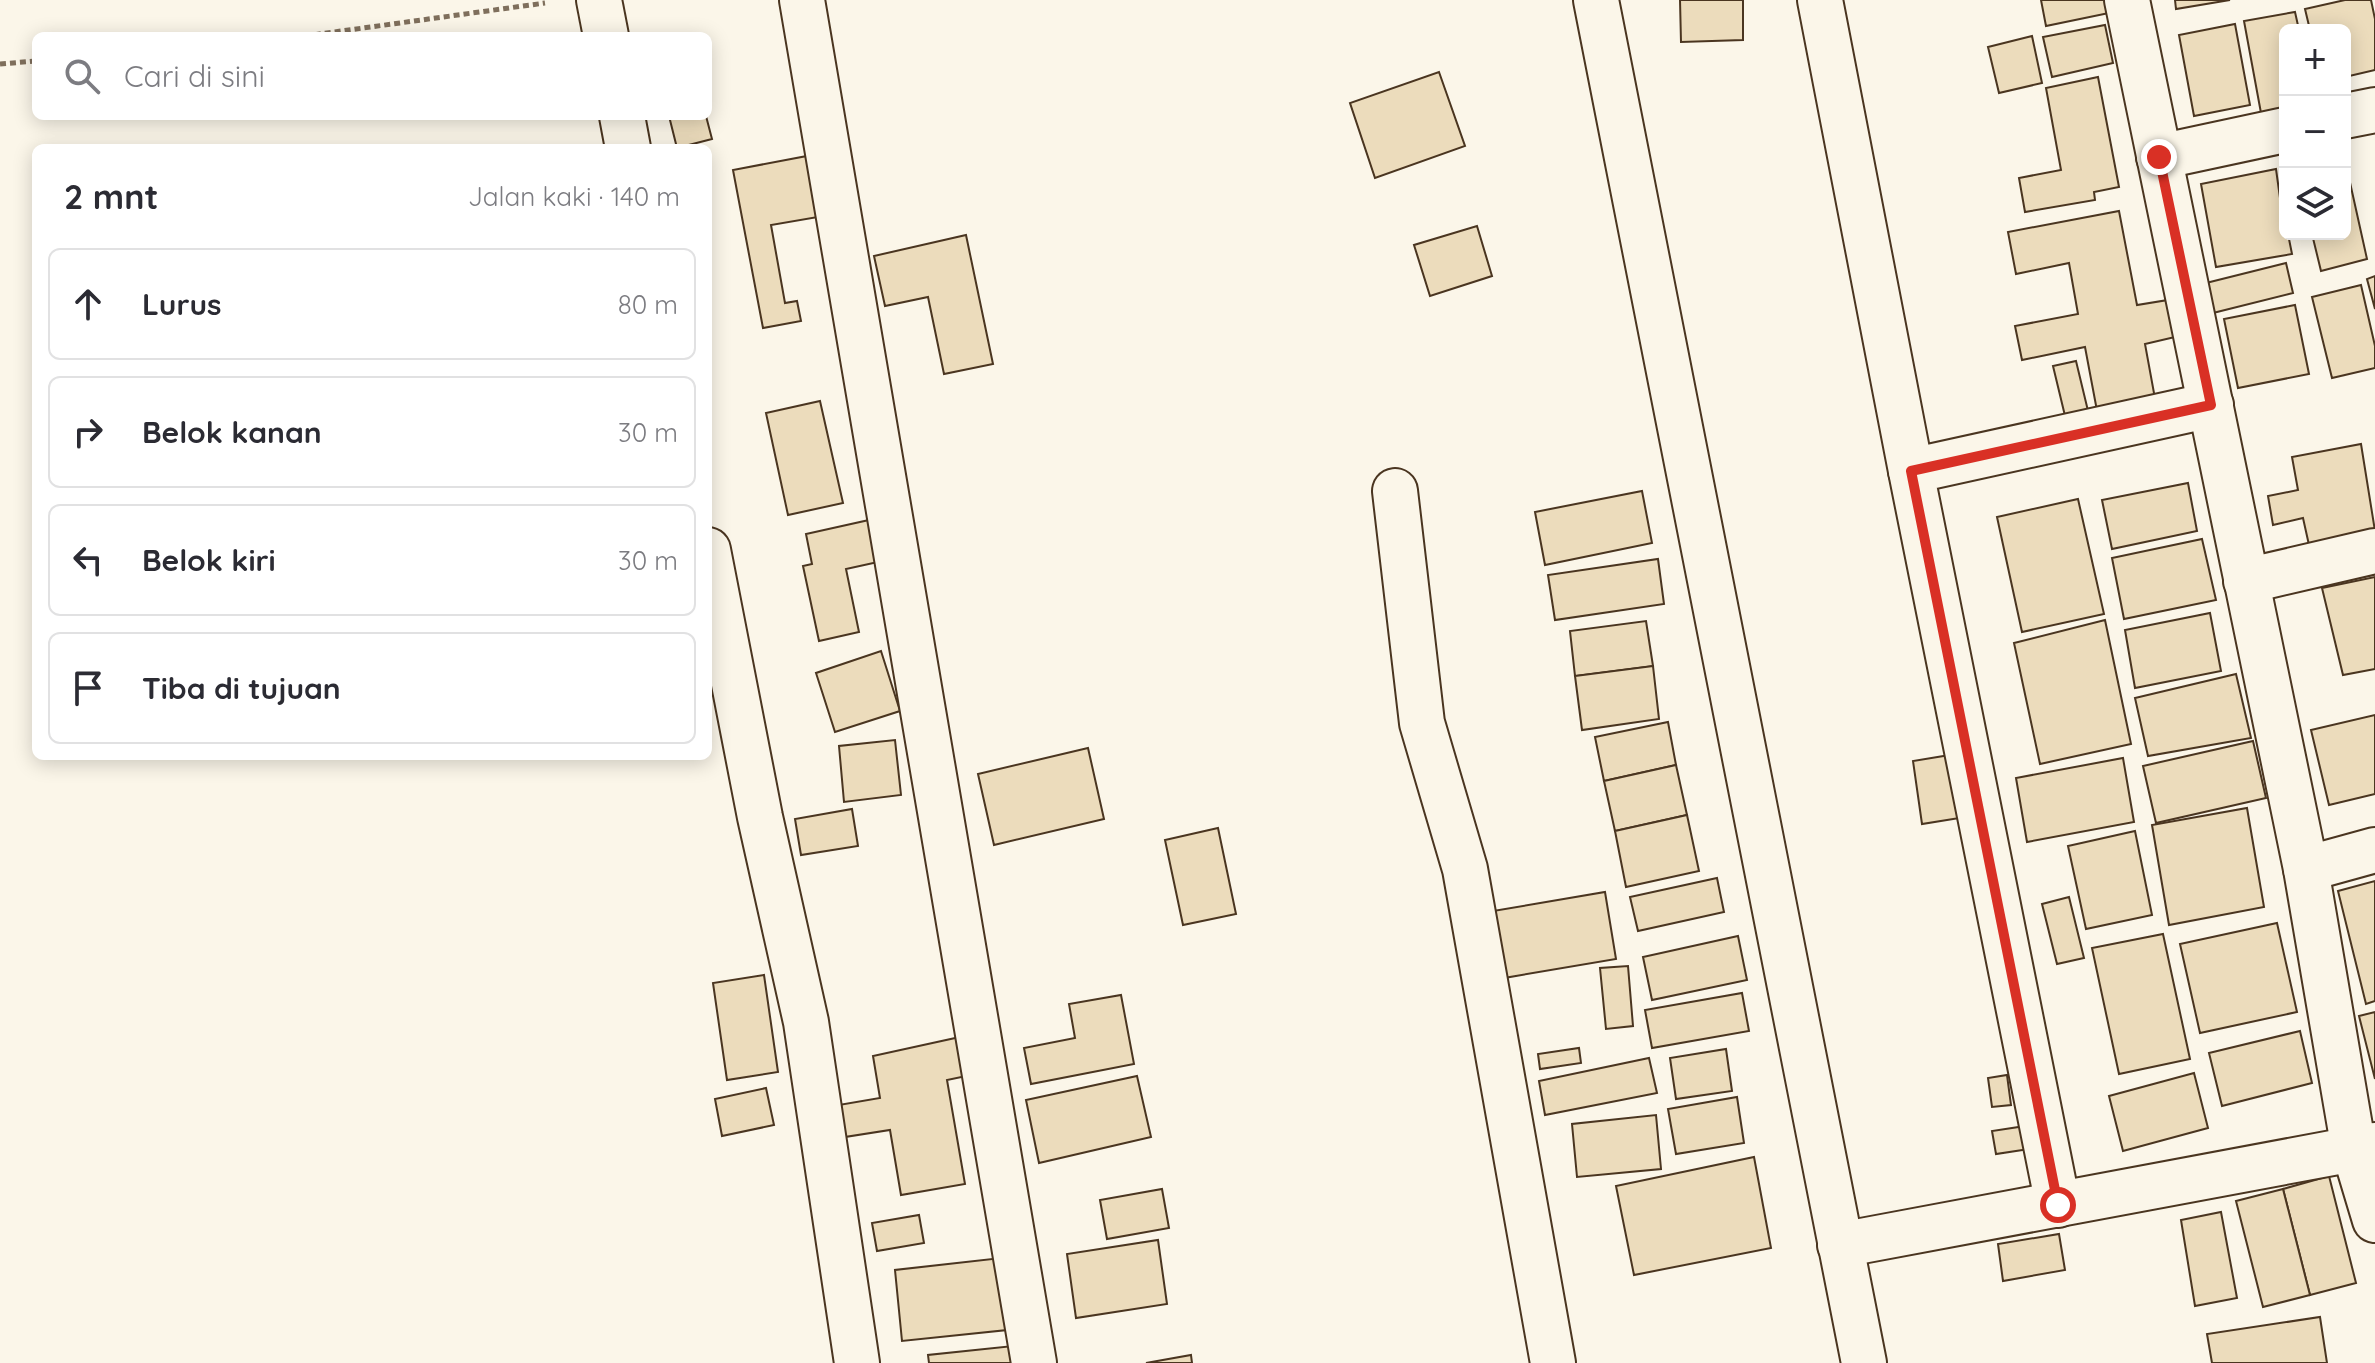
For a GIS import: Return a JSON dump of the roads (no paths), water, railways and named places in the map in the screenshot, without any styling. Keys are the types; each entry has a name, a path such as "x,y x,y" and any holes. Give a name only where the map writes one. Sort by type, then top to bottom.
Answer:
{"street":[{"path":"599,0 605,32"},
{"path":"802,0 1034,1363"},
{"path":"1596,0 1864,1363"},
{"path":"1820,0 2058,1205"},
{"path":"2127,0 2364,1147 2375,1220"},
{"path":"2351,115 2375,110"},
{"path":"623,120 627,144"},
{"path":"2159,157 2279,131"},
{"path":"1911,471 2211,405"},
{"path":"1395,491 1422,723 1465,869 1553,1363"},
{"path":"2246,581 2375,551"},
{"path":"712,571 760,817 806,1022 857,1363"},
{"path":"2306,869 2375,850"},
{"path":"1840,1245 2364,1147"}]}
